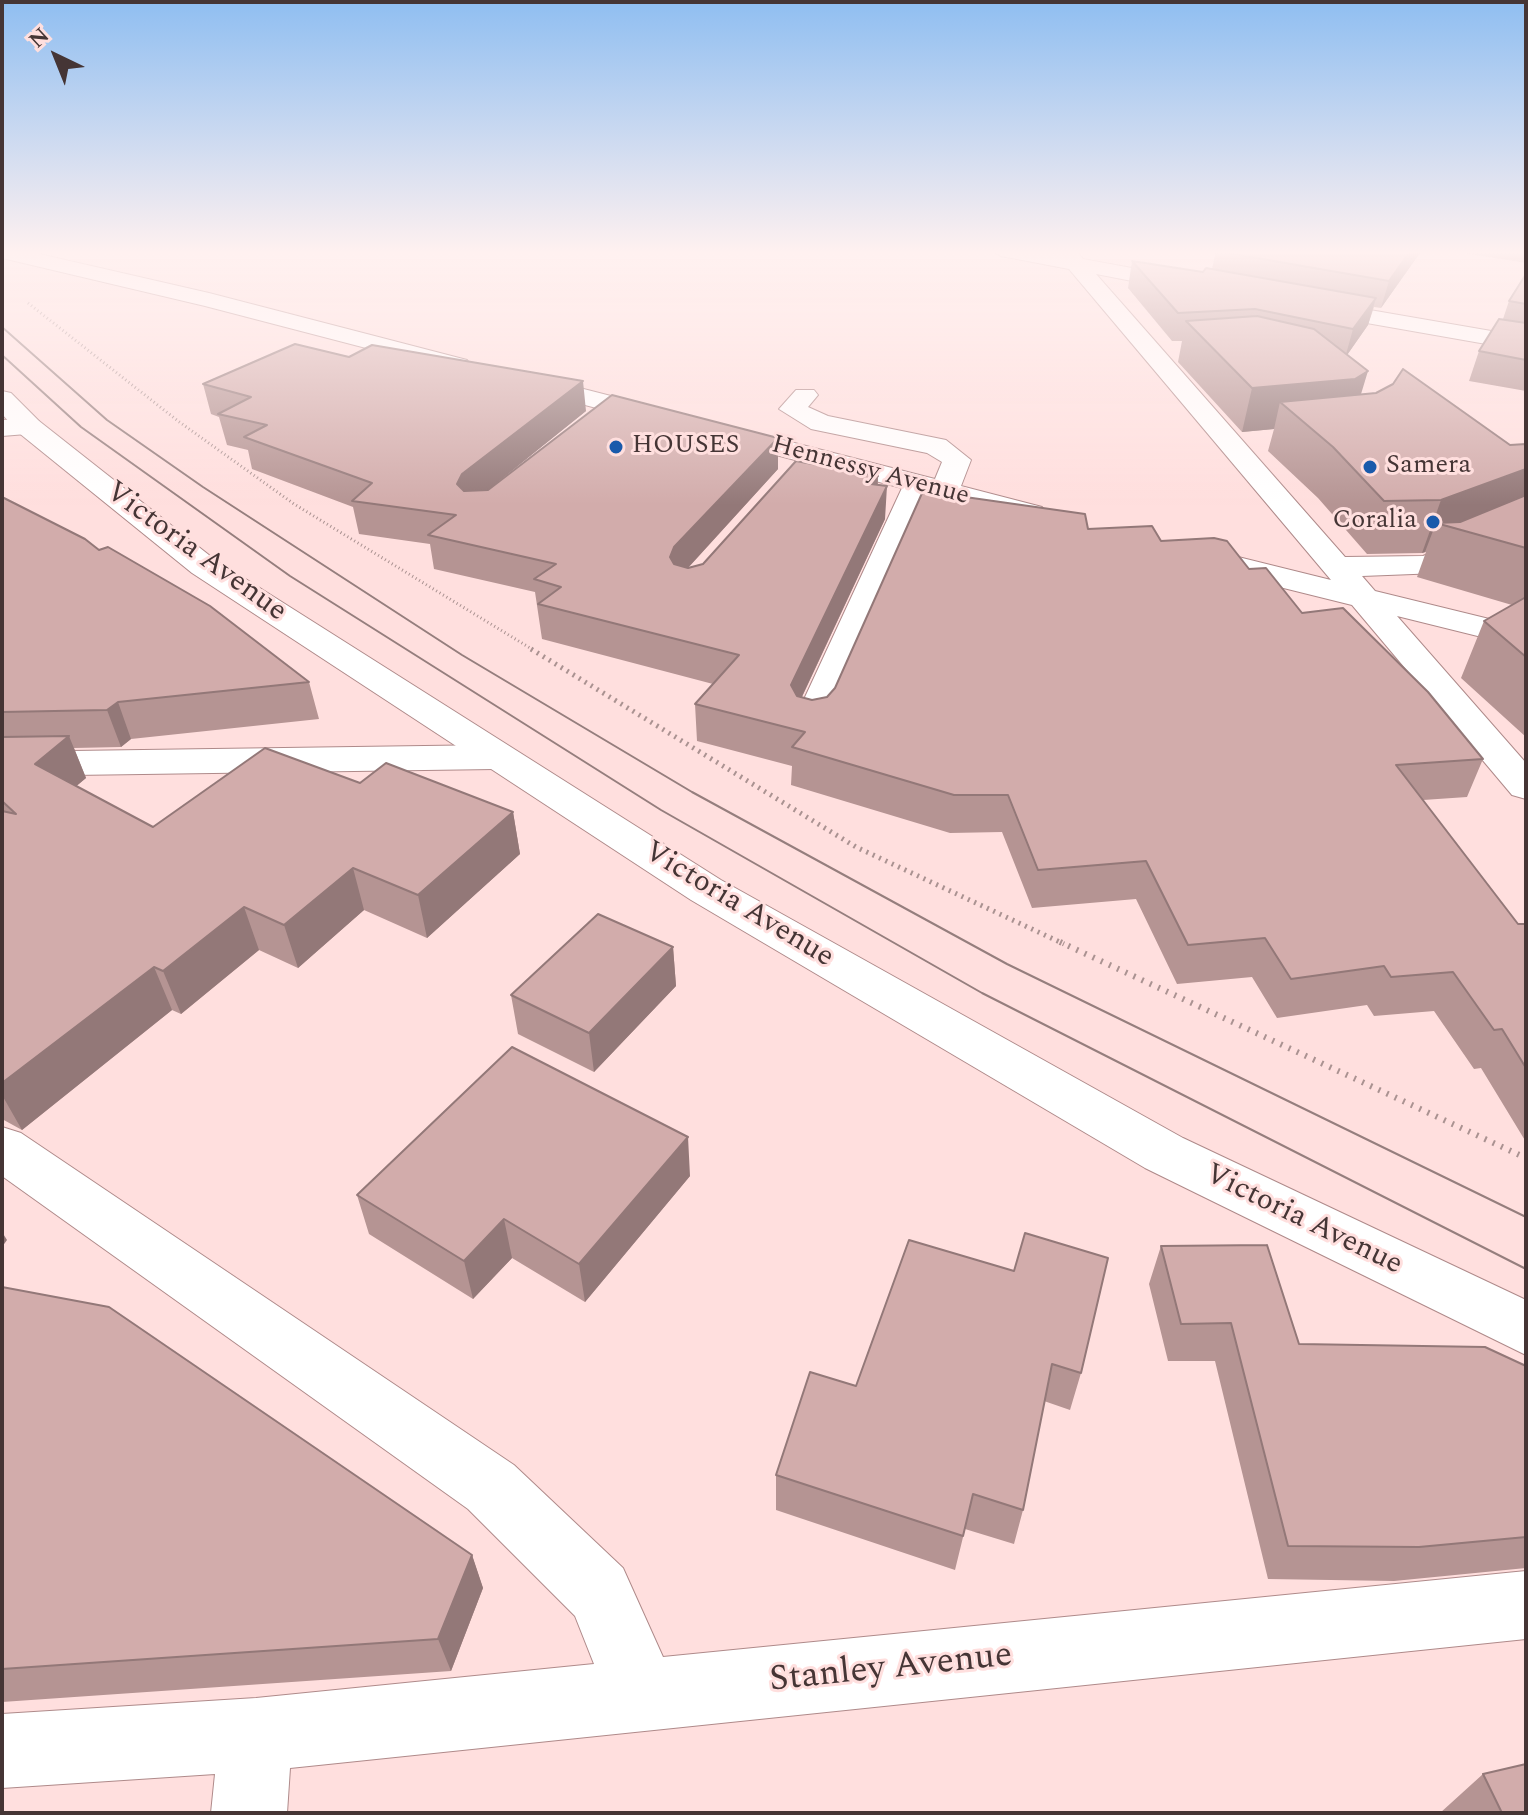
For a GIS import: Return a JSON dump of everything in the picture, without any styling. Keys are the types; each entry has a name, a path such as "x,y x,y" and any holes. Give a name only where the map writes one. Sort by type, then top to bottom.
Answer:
{"street":[{"name":"Hennessy Avenue","path":"343,335 618,406 799,467 932,488 1050,518"},
{"path":"1136,335 1526,787"},
{"path":"1473,335 1526,344"},
{"path":"1152,353 1184,351"},
{"path":"805,395 792,409 820,423 936,446 957,460 932,488 812,723"},
{"name":"Victoria Avenue","path":"2,399 16,428 203,566 495,757 706,890 1164,1153 1526,1329"},
{"path":"595,424 618,406"},
{"path":"1232,444 1261,442"},
{"path":"1337,567 1428,566 1520,513"},
{"path":"1185,553 1526,638"},
{"path":"2,764 495,757"},
{"path":"2,1148 491,1487 599,1592 643,1695"},
{"name":"Stanley Avenue","path":"2,1751 256,1735 1526,1605"},
{"path":"249,1813 256,1735"}],"path":[{"path":"68,335 178,421 294,504 856,847 1526,1158"}],"building":[{"path":"1199,335 1321,335 1368,371 1355,379 1252,388"},
{"path":"1489,335 1526,335 1526,360 1479,351"},
{"path":"295,344 349,357 372,345 583,381 462,474 457,484 464,491 488,490 612,395 778,438 674,547 670,557 674,564 688,568 703,564 796,461 878,476 871,484 887,486 791,685 797,696 812,700 827,697 835,688 923,491 1085,514 1088,529 1152,526 1161,541 1214,538 1227,541 1249,569 1266,568 1302,613 1343,608 1428,692 1483,759 1396,765 1518,924 1526,924 1526,1068 1502,1029 1494,1030 1453,972 1391,977 1384,966 1291,979 1265,938 1188,945 1146,861 1038,870 1008,795 954,795 792,747 805,732 695,704 739,655 538,604 561,587 534,579 556,564 428,535 456,515 352,501 372,483 244,437 267,425 218,414 251,397 203,384"},
{"path":"1403,369 1510,445 1526,444 1526,469 1441,500 1384,501 1333,447 1280,402 1376,393 1393,384"},
{"path":"1526,495 1526,548 1436,523 1460,522"},
{"path":"2,497 85,539 99,550 108,547 210,606 309,682 118,702 107,710 2,712"},
{"path":"1526,597 1526,657 1484,621"},
{"path":"69,736 35,764 153,827 265,748 360,783 386,763 513,812 418,895 353,868 284,925 244,907 163,971 154,967 2,1083 2,811 16,814 2,801 2,737"},
{"path":"598,914 673,947 589,1033 511,995"},
{"path":"512,1047 688,1137 579,1264 504,1219 464,1261 357,1195"},
{"path":"1025,1233 1108,1258 1081,1373 1052,1364 1023,1510 973,1494 963,1536 776,1475 810,1372 856,1386 909,1240 1014,1271"},
{"path":"1267,1245 1299,1344 1485,1347 1526,1366 1526,1537 1419,1547 1288,1546 1231,1323 1181,1324 1161,1246"},
{"path":"2,1287 109,1307 472,1555 438,1639 2,1669"},
{"path":"1526,1764 1526,1813 1502,1813 1483,1774"}],"tram line":[{"path":"11,335 107,420 203,487 462,655 692,792 1007,964 1526,1217"},
{"path":"2,355 81,427 290,576 661,810 982,993 1526,1269"}],"place":[{"name":"HOUSES","path":"616,447"},
{"name":"Samera","path":"1370,467"},
{"name":"Coralia","path":"1433,522"}]}
